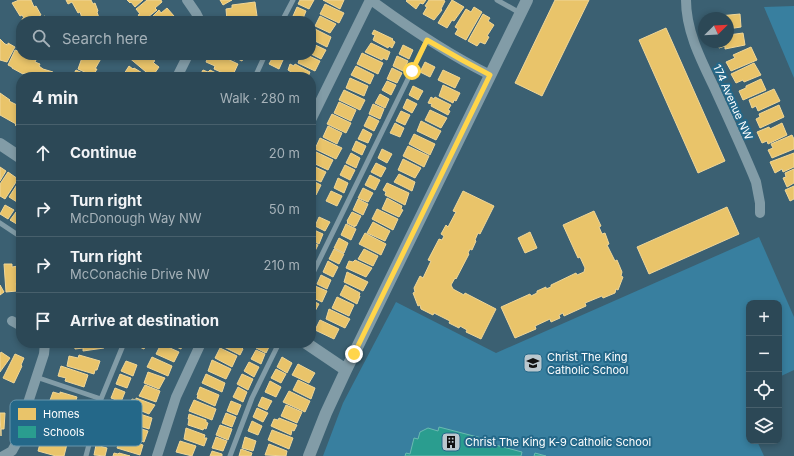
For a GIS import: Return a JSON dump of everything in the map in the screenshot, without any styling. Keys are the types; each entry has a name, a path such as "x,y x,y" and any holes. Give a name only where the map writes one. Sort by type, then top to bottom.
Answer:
{"street":[{"path":"187,0 198,16"},
{"path":"316,110 370,0 427,40 490,75"},
{"path":"308,456 346,370 527,0"},
{"name":"174 Avenue NW","path":"686,0 687,19 692,35 756,182 760,203 760,213"},
{"path":"180,72 186,60"},
{"path":"0,144 16,155"},
{"path":"29,400 45,348"},
{"path":"157,456 176,397 199,348"},
{"path":"313,348 346,370"},
{"path":"3,456 12,451 15,446"}],"lane":[{"path":"285,16 293,0"},
{"path":"497,0 521,13"},
{"path":"316,267 427,40"},
{"path":"256,72 262,60"},
{"path":"0,223 16,233"},
{"path":"36,377 101,399 122,348"},
{"path":"230,456 252,398 277,348"},
{"path":"86,456 89,446"}],"shaded area":[{"path":"794,6 794,78 764,7"},
{"name":"Christ The King Catholic School","path":"759,237 794,317 794,370 782,376 782,300 746,300 746,444 758,444 764,456 323,456 343,403 396,302 496,353"}],"building: Homes":[{"path":"19,0 31,0 34,7 36,6 41,15 20,16 12,3"},
{"path":"66,0 91,0 93,4 95,3 98,16 81,16 72,2 68,4"},
{"path":"127,0 143,0 135,7"},
{"path":"147,0 161,0 162,2 155,8 157,10 149,16 139,16 138,15 140,14 136,9"},
{"path":"220,0 232,0 223,5"},
{"path":"300,0 314,0 309,9 298,4"},
{"path":"323,0 344,0 340,9"},
{"path":"426,0 423,4 420,3 416,9 406,1"},
{"path":"429,0 445,1 441,9 442,10 434,20 423,14 427,7 425,6"},
{"path":"452,0 464,7 447,28 438,23"},
{"path":"555,0 589,0 542,96 515,83"},
{"path":"255,2 257,16 227,16 226,9 232,8 232,5"},
{"path":"325,4 344,13 339,23 320,14"},
{"path":"297,7 306,11 304,16 293,16"},
{"path":"474,7 482,12 466,40 455,34 458,29 455,27 466,9 471,12"},
{"path":"167,8 174,16 153,16 159,10 161,13"},
{"path":"483,14 490,18 488,21 494,25 487,36 489,37 485,44 480,42 477,46 468,41"},
{"path":"740,14 741,27 734,28 734,15"},
{"path":"320,16 336,24 330,33 316,26"},
{"path":"666,28 725,161 698,173 639,40"},
{"path":"316,30 331,37 327,47 316,42"},
{"path":"374,30 393,39 392,40 395,42 392,48 389,46 388,48 373,40 375,35 372,34"},
{"path":"743,33 745,45 734,47 734,34"},
{"path":"0,39 5,44 8,45 8,43 15,47 7,62 0,60"},
{"path":"371,43 390,52 387,60 383,58 382,60 365,52"},
{"path":"316,45 326,50 321,59 316,56"},
{"path":"403,45 413,50 409,59 399,54"},
{"path":"751,47 757,60 731,71 726,62 735,58 733,55"},
{"path":"15,50 16,60 36,60 35,62 40,64 39,66 43,69 53,72 19,72 8,65"},
{"path":"362,53 383,63 378,74 357,64"},
{"path":"397,56 408,61 403,71 393,66"},
{"path":"316,59 320,61 315,71 298,63 299,60"},
{"path":"81,60 100,60 95,69 97,69 95,72 84,72 78,69"},
{"path":"132,60 155,61 153,62 159,67 156,72 146,72"},
{"path":"207,60 230,60 238,64 234,72 221,72 214,69 215,66 206,62"},
{"path":"271,60 283,60 279,69 269,64"},
{"path":"425,62 435,67 430,77 420,72"},
{"path":"754,63 761,75 744,82 743,80 736,83 731,74"},
{"path":"290,64 294,66 295,64 310,72 291,72 288,70"},
{"path":"129,66 141,72 125,72"},
{"path":"356,66 374,75 370,84 351,75"},
{"path":"392,68 402,73 397,83 387,79"},
{"path":"443,70 460,78 455,88 438,80"},
{"path":"350,78 368,86 364,96 346,88"},
{"path":"761,79 766,90 743,100 739,91"},
{"path":"387,81 396,85 391,95 382,90"},
{"path":"443,85 460,93 456,101 454,100 453,103 439,96"},
{"path":"413,86 423,91 418,100 409,95"},
{"path":"774,89 780,101 758,111 756,106 752,108 749,100"},
{"path":"344,90 365,100 360,110 339,100"},
{"path":"0,93 10,100 9,101 16,104 16,124 0,115"},
{"path":"380,94 389,99 385,108 375,103"},
{"path":"431,97 434,99 435,97 451,105 448,110 450,111 448,115 431,106 432,104 428,103"},
{"path":"407,99 417,104 412,113 403,108"},
{"path":"339,102 356,110 351,121 334,113"},
{"path":"373,104 384,109 380,119 369,114"},
{"path":"779,105 784,117 760,128 756,119 760,117 759,114"},
{"path":"430,110 447,118 441,128 425,120"},
{"path":"401,111 410,115 405,125 396,121"},
{"path":"332,114 351,123 346,133 327,124"},
{"path":"369,116 379,121 374,131 364,126"},
{"path":"421,121 441,131 436,140 417,131"},
{"path":"395,123 404,128 400,137 390,133"},
{"path":"782,123 787,135 768,144 767,141 762,143 757,132 769,127 770,129"},
{"path":"328,126 342,133 337,144 323,137"},
{"path":"363,129 372,134 368,143 358,139"},
{"path":"414,134 435,144 430,155 409,144"},
{"path":"792,135 794,139 794,149 772,158 768,150 773,148 771,144"},
{"path":"320,138 342,148 336,159 316,149"},
{"path":"356,141 366,146 362,155 352,150"},
{"path":"408,146 429,156 424,167 403,156"},
{"path":"382,149 392,154 387,163 378,158"},
{"path":"316,152 333,160 328,170 316,164"},
{"path":"351,153 360,158 356,168 346,163"},
{"path":"794,153 794,167 783,172 782,169 775,173 770,162"},
{"path":"403,159 421,168 415,178 398,170"},
{"path":"376,163 386,168 381,177 371,172"},
{"path":"345,165 355,170 350,180 340,175"},
{"path":"0,167 6,171 0,181"},
{"path":"316,167 326,172 321,182 316,180"},
{"path":"794,169 794,183 787,187 783,178 786,177 785,173"},
{"path":"8,172 16,178 16,182 5,199 0,196 0,184"},
{"path":"399,174 415,182 412,191 394,182"},
{"path":"370,175 380,180 375,190 365,185"},
{"path":"338,178 348,183 344,193 334,188"},
{"path":"316,182 321,185 316,195"},
{"path":"387,183 409,193 405,205 385,195 386,192 383,190"},
{"path":"16,186 16,201 9,197"},
{"path":"794,186 794,199 790,201 785,190"},
{"path":"363,188 373,193 368,202 358,198"},
{"path":"331,191 342,196 337,206 326,201"},
{"path":"463,191 494,206 480,234 478,233 472,250 470,249 469,254 456,279 455,278 451,285 453,289 464,295 465,293 496,309 481,339 466,332 467,330 460,326 459,328 449,323 450,321 434,313 433,315 421,309 420,305 418,306 413,293 415,292 414,288 420,276 423,278 431,261 428,260 439,239 442,240 444,236 441,234 446,225 448,227 456,212 453,211"},
{"path":"387,198 402,206 401,209 403,210 399,217 382,209"},
{"path":"358,199 368,204 363,215 353,210"},
{"path":"5,205 14,210 8,219 0,214"},
{"path":"727,207 739,234 649,274 637,247"},
{"path":"377,209 398,219 393,230 372,219"},
{"path":"594,211 601,226 599,227 602,234 605,233 609,244 607,245 615,261 617,260 622,272 621,276 623,277 618,290 616,289 615,293 603,298 602,296 585,303 586,306 564,316 563,313 559,315 560,318 551,322 550,319 535,326 536,329 515,338 501,307 530,294 531,296 537,293 537,291 546,287 546,289 551,287 551,285 576,273 577,275 584,272 585,268 580,257 578,258 563,225"},
{"path":"16,212 16,224 10,220"},
{"path":"352,212 361,216 355,227 347,223"},
{"path":"319,217 330,222 325,231 316,226"},
{"path":"373,222 390,231 385,241 367,233"},
{"path":"346,224 356,229 351,240 341,235"},
{"path":"316,231 323,234 319,244 316,242"},
{"path":"530,232 537,248 525,253 518,238"},
{"path":"365,233 386,244 381,255 359,244"},
{"path":"339,238 348,243 344,253 334,248"},
{"path":"334,249 344,254 339,264 329,259"},
{"path":"364,249 378,256 373,266 358,259"},
{"path":"355,260 372,268 366,277 346,268 349,261 353,262"},
{"path":"328,261 338,267 333,277 323,272"},
{"path":"4,264 12,264 12,267 16,266 16,291 6,292"},
{"path":"347,272 368,282 363,291 344,282"},
{"path":"321,275 331,280 327,289 317,284"},
{"path":"0,285 4,292 0,295"},
{"path":"345,285 360,293 357,304 340,295"},
{"path":"316,286 327,291 322,302 316,299"},
{"path":"337,297 354,305 349,316 332,308"},
{"path":"316,302 319,304 316,309"},
{"path":"329,309 350,319 345,328 326,319"},
{"path":"320,320 339,329 334,339 316,330"},
{"path":"83,348 104,348 83,351"},
{"path":"159,348 170,348 179,352 174,362 156,354"},
{"path":"220,348 237,356 232,367 215,358"},
{"path":"226,348 242,348 243,349 240,355"},
{"path":"256,348 268,348 266,353"},
{"path":"256,350 265,354 261,364 251,359"},
{"path":"1,352 10,358 0,372 0,354"},
{"path":"15,354 24,358 14,383 3,378"},
{"path":"79,355 100,361 94,374 67,366 69,356 78,358"},
{"path":"152,357 172,366 168,376 147,367"},
{"path":"282,357 292,363 287,373 277,367"},
{"path":"212,360 231,369 226,379 208,371"},
{"path":"126,361 137,365 133,376 121,371"},
{"path":"249,362 259,367 254,377 244,371"},
{"path":"298,364 315,373 309,383 292,375"},
{"path":"61,366 88,375 84,387 65,381 66,378 58,376"},
{"path":"276,369 286,374 281,383 271,378"},
{"path":"148,372 165,378 159,389 144,383"},
{"path":"120,374 131,378 127,388 116,384"},
{"path":"206,374 225,383 222,392 202,383"},
{"path":"242,374 253,379 248,390 237,384"},
{"path":"298,380 315,388 311,399 293,390"},
{"path":"270,381 281,387 276,397 265,392"},
{"path":"145,385 160,391 156,402 139,396"},
{"path":"200,387 219,395 215,406 197,398"},
{"path":"238,387 247,392 243,402 233,397"},
{"path":"115,388 125,392 122,400 111,398"},
{"path":"289,391 310,401 305,412 283,402"},
{"path":"53,392 60,394 60,392 77,397 76,400 50,400"},
{"path":"262,397 272,401 267,410 258,406"},
{"path":"142,400 155,405 149,414 142,411"},
{"path":"194,400 216,409 212,420 189,411"},
{"path":"231,401 241,405 237,415 227,411"},
{"path":"286,405 302,412 297,423 281,416"},
{"path":"257,408 268,413 263,422 253,417"},
{"path":"0,413 5,413 4,429 1,429 1,436"},
{"path":"226,413 236,417 232,427 222,423"},
{"path":"189,414 206,420 208,423 206,429 204,428 203,430 188,425"},
{"path":"142,415 152,418 149,429 142,427"},
{"path":"279,418 297,425 294,431 292,430 291,435 271,426 274,419 278,420"},
{"path":"252,421 262,426 258,435 248,431"},
{"path":"220,425 232,429 228,440 216,435"},
{"path":"186,428 205,435 204,438 207,438 204,446 184,439"},
{"path":"142,429 148,431 144,442 142,441"},
{"path":"272,430 293,438 289,449 268,440"},
{"path":"216,437 227,441 223,451 212,448"},
{"path":"245,437 256,441 253,451 242,448"},
{"path":"180,441 196,446 192,456 176,452"},
{"path":"269,444 287,451 286,456 265,455"},
{"path":"143,445 140,455 117,448 118,446"},
{"path":"39,446 66,446 64,456 56,456 38,451"},
{"path":"96,446 107,448 105,456 94,455"},
{"path":"241,449 252,453 251,456 239,456"},
{"path":"212,451 222,454 222,456 210,456"},
{"path":"114,453 119,453 130,456 113,456"}],"building: Schools":[{"name":"Christ The King K-9 Catholic School","path":"439,427 489,440 488,443 522,452 521,456 405,456 406,453 410,454 414,438 418,439 420,432 428,428 438,431"},
{"path":"535,453 546,456 534,456"}],"place":[{"name":"Christ The King Catholic School","path":"533,363"},
{"name":"Christ The King K-9 Catholic School","path":"451,442"}],"route":[{"path":"354,354 490,75 427,40 412,71"}]}
